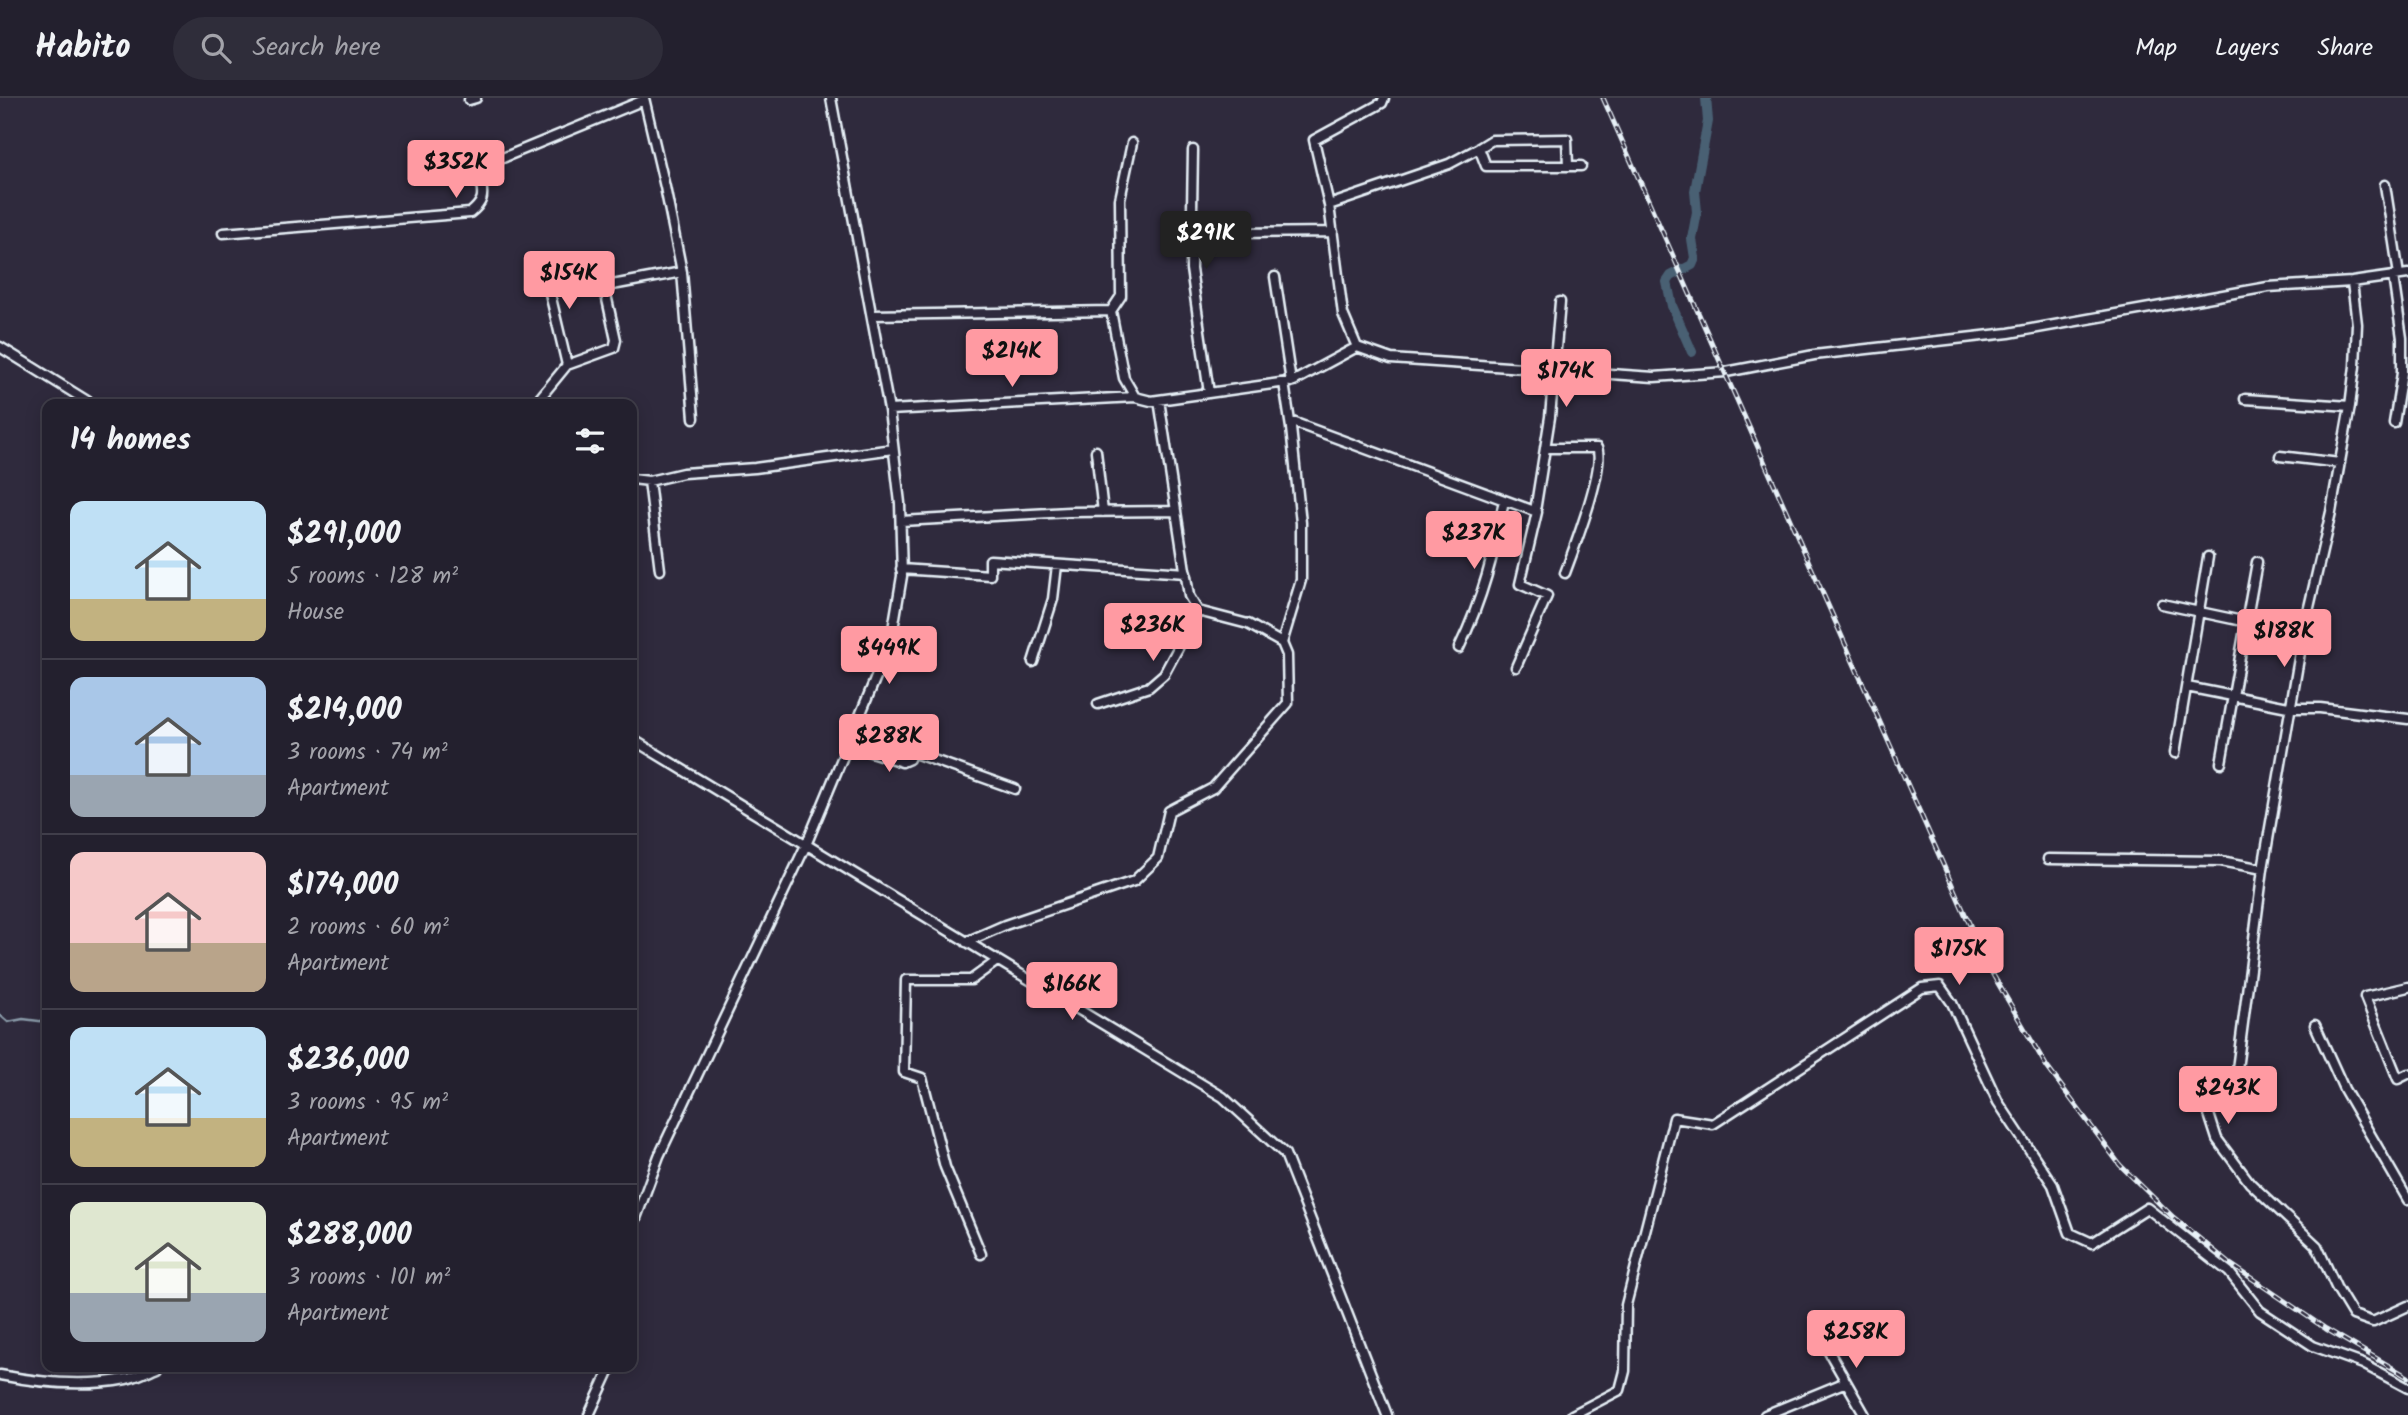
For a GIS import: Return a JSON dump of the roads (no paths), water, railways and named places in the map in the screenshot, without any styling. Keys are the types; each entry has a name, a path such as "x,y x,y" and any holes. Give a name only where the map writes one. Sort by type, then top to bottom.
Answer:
{"street":[{"path":"637,1215 659,1156 806,845 891,642 901,569 901,521 889,410 831,98"},
{"path":"1357,347 1343,314 1329,205 1314,140 1382,103 1384,98"},
{"path":"223,233 470,213 481,205 484,197 480,174 484,166 644,99 682,272 694,418"},
{"path":"1329,205 1449,164 1492,140 1567,139 1569,166"},
{"path":"1132,143 1120,199 1121,296 1111,311 1124,378 1135,397"},
{"path":"1479,148 1486,166 1581,166"},
{"path":"1193,150 1191,269 1209,393"},
{"path":"2385,185 2400,275 2402,373 2394,423"},
{"path":"1191,250 1217,246 1237,233 1333,232"},
{"path":"543,264 567,365"},
{"path":"539,399 567,365 608,351 616,344 605,289 607,286 682,272"},
{"path":"889,410 1135,397 1152,401 1288,382 1357,347 1391,359 1654,377 1726,372 1814,355 2009,333 2268,287 2353,282 2400,275"},
{"path":"1275,277 1301,523 1301,580 1282,643"},
{"path":"2353,282 2357,324 2350,406 2304,629 2263,869 2237,1069 2223,1081 2206,1105 2217,1139 2250,1183 2317,1246 2336,1287 2353,1315 2373,1322 2408,1306"},
{"path":"1516,667 1547,596 1520,584 1545,448 1560,302"},
{"path":"872,315 1111,311"},
{"path":"0,347 84,399"},
{"path":"2245,399 2350,406"},
{"path":"966,942 1005,925 1134,881 1158,858 1169,811 1213,788 1288,703 1287,655 1282,643 1248,624 1198,611 1189,596 1159,400"},
{"path":"1290,421 1535,511"},
{"path":"1545,448 1597,448 1600,453 1585,517 1565,573"},
{"path":"637,480 649,481 683,473 755,468 893,449"},
{"path":"1096,451 1103,512"},
{"path":"2280,456 2340,463"},
{"path":"649,481 660,570"},
{"path":"1460,648 1476,612 1493,560 1504,500"},
{"path":"901,521 1176,511"},
{"path":"2175,752 2208,557"},
{"path":"901,569 990,575 990,560 1186,573"},
{"path":"2221,763 2258,562"},
{"path":"1033,662 1053,599 1058,565"},
{"path":"2162,604 2247,622 2304,629"},
{"path":"1098,705 1149,687 1164,674 1198,611"},
{"path":"2187,687 2292,708 2320,708 2408,719"},
{"path":"855,732 1015,789"},
{"path":"637,742 1223,1097 1285,1154 1387,1415"},
{"path":"849,745 902,762 909,759 911,751"},
{"path":"2048,859 2221,861 2263,869"},
{"path":"981,1254 945,1167 922,1078 904,1072 906,980 971,980 998,961"},
{"path":"1572,1415 1620,1390 1625,1371 1626,1304 1674,1118 1713,1124 1922,988 1940,986 1952,1003 1998,1102 2053,1185 2070,1233 2092,1243 2147,1208 2229,1272 2260,1311 2313,1346 2363,1364 2408,1388"},
{"path":"2408,987 2365,998 2398,1079 2408,1074"},
{"path":"2315,1025 2344,1089 2408,1200"},
{"path":"1821,1339 1865,1415"},
{"path":"0,1375 33,1381 93,1383 128,1379 145,1372"},
{"path":"589,1415 609,1372"},
{"path":"1765,1415 1846,1382"}],"waterway":[{"path":"1692,352 1672,306 1667,282 1671,276 1692,265 1695,258 1692,239 1697,212 1695,191 1708,121 1706,98"},
{"path":"0,1015 8,1022 23,1019 42,1021"}],"railway":[{"path":"1603,98 1989,968 2047,1067 2120,1165 2173,1217 2229,1263 2326,1329 2408,1377"}]}
